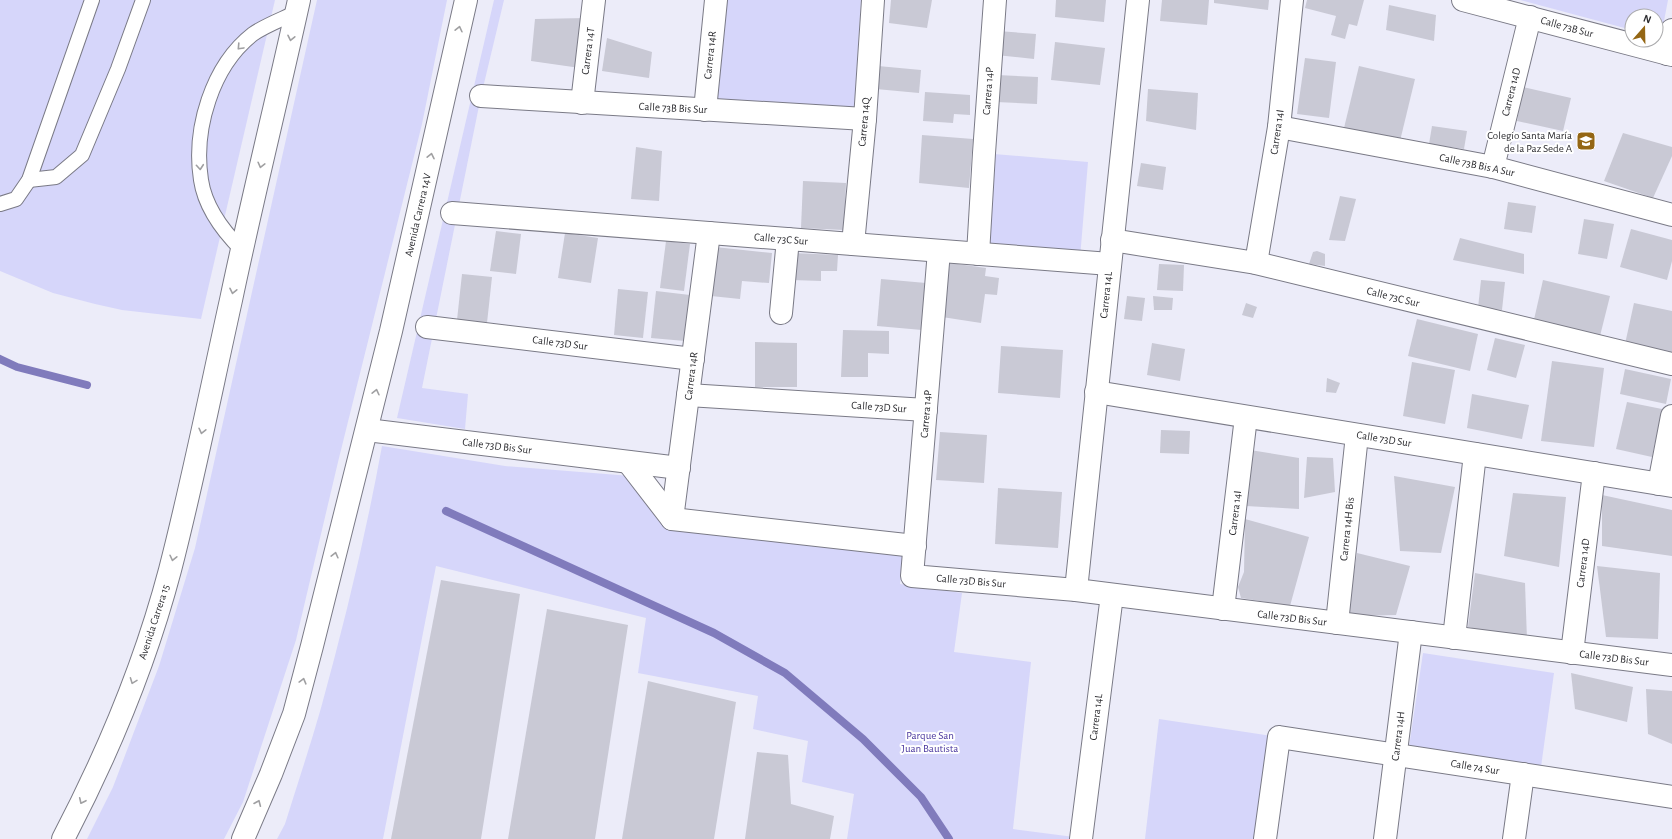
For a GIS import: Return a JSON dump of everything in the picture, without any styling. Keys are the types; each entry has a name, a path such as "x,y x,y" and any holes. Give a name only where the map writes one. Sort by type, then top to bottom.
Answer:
{"main road":[{"name":"Avenida Carrera 14V","path":"367,430 421,202 466,0"},
{"name":"Carrera 14T","path":"582,103 594,0"},
{"name":"Carrera 14R","path":"705,110 716,0"},
{"name":"Carrera 14Q","path":"853,244 865,120 872,0"},
{"name":"Carrera 14P","path":"978,254 995,0"},
{"name":"Carrera 14L","path":"1076,590 1138,0"},
{"name":"Carrera 14I","path":"1256,263 1279,127 1292,0"},
{"name":"Calle 73B Sur","path":"1462,0 1670,54"},
{"path":"242,250 298,6"},
{"name":"Carrera 14D","path":"1492,167 1530,17"},
{"path":"1670,54 1672,30"},
{"name":"Calle 73B Bis Sur","path":"481,96 865,120"},
{"name":"Calle 73B Bis A Sur","path":"1279,127 1492,167 1672,215"},
{"name":"Calle 73C Sur","path":"452,213 1110,264"},
{"name":"Carrera 14R","path":"672,519 709,233"},
{"path":"781,312 788,239"},
{"name":"Calle 73C Sur","path":"1112,240 1256,263 1672,364"},
{"name":"Avenida Carrera 15","path":"64,839 111,740 143,656 170,572 242,250"},
{"name":"Carrera 14P","path":"912,576 939,251"},
{"name":"Calle 73D Sur","path":"427,327 693,359"},
{"name":"Calle 73D Sur","path":"1096,392 1665,485"},
{"name":"Calle 73D Sur","path":"688,395 926,410"},
{"path":"1665,485 1672,416"},
{"name":"Carrera 14I","path":"1224,609 1246,417"},
{"name":"Calle 73D Bis Sur","path":"367,430 679,468"},
{"path":"243,839 271,774 294,714 367,430"},
{"name":"Carrera 14H Bis","path":"1337,623 1357,435"},
{"path":"1454,638 1474,454"},
{"path":"628,462 672,519 915,546"},
{"name":"Carrera 14D","path":"1572,653 1594,473"},
{"name":"Calle 73D Bis Sur","path":"912,576 1076,590 1672,665"},
{"name":"Carrera 14L","path":"1080,839 1112,595"},
{"name":"Carrera 14H","path":"1385,839 1411,632"},
{"name":"Calle 74 Sur","path":"1265,839 1279,737 1672,797"},
{"path":"1514,839 1523,774"}],"lane":[{"path":"0,204 16,199 29,180 92,0"},
{"path":"29,180 56,177 82,155 118,69 143,0"},
{"path":"242,250 222,228 210,206 201,181 199,153 204,120 219,74 239,47 254,34 298,6"}],"green space":[{"path":"0,0 275,0 201,319 122,310 95,304 53,293 0,271"},
{"path":"317,0 447,0 422,124 338,462 296,640 243,802 224,839 87,839 113,787 159,666 195,548"},
{"path":"494,0 504,0 481,96 422,388 468,394 465,429 397,418"},
{"path":"723,0 861,0 854,110 717,101"},
{"path":"1520,0 1668,0 1664,21 1664,8 1624,8 1624,28"},
{"path":"994,154 1088,162 1080,258 986,249"},
{"name":"Parque San Juan Bautista","path":"382,446 505,466 631,476 676,526 903,551 900,584 962,593 954,652 1031,662 1013,829 1074,837 1073,839 847,839 854,794 802,782 808,741 753,729 758,696 638,673 646,618 436,566 383,839 277,839 285,824 330,675 362,545"},
{"path":"1423,653 1554,673 1541,767 1409,747"},
{"path":"1159,719 1279,737 1265,839 1145,839"}],"building":[{"path":"891,0 932,0 927,28 889,23"},
{"path":"1056,0 1106,0 1104,22 1055,17"},
{"path":"1162,0 1209,0 1207,25 1160,21"},
{"path":"1214,0 1269,0 1268,10 1214,3"},
{"path":"1307,0 1364,0 1357,26 1349,24 1345,39 1331,35 1336,16 1305,8"},
{"path":"1389,5 1436,15 1434,41 1386,30"},
{"path":"586,18 580,68 531,61 535,19"},
{"path":"998,31 1036,34 1034,59 996,55"},
{"path":"607,38 652,52 649,78 602,71"},
{"path":"1055,42 1105,48 1100,85 1051,80"},
{"path":"1305,58 1336,62 1329,118 1297,114"},
{"path":"878,66 921,70 919,93 876,89"},
{"path":"1359,66 1415,79 1400,141 1344,128"},
{"path":"997,75 1038,77 1037,104 996,102"},
{"path":"1523,87 1571,98 1563,131 1517,121"},
{"path":"1148,89 1198,93 1196,130 1146,121"},
{"path":"925,92 970,95 970,115 954,114 953,123 923,121"},
{"path":"1432,126 1467,131 1464,149 1429,144"},
{"path":"1623,133 1672,147 1672,156 1653,198 1604,181"},
{"path":"922,135 973,139 969,188 919,183"},
{"path":"636,147 662,151 659,201 631,199"},
{"path":"1141,163 1166,167 1163,190 1137,186"},
{"path":"803,181 846,183 844,230 801,228"},
{"path":"1340,196 1356,199 1345,241 1329,240"},
{"path":"1508,202 1536,206 1532,233 1504,229"},
{"path":"1584,219 1614,224 1607,259 1578,254"},
{"path":"1631,229 1672,240 1672,261 1667,280 1620,267"},
{"path":"496,231 521,234 516,274 490,271"},
{"path":"565,233 598,238 591,283 558,278"},
{"path":"1460,238 1524,254 1524,274 1453,260"},
{"path":"666,241 690,244 684,291 660,288"},
{"path":"715,247 772,253 769,283 742,281 740,299 711,296"},
{"path":"1317,251 1325,254 1325,266 1309,264 1313,252"},
{"path":"793,253 838,255 837,271 821,271 821,281 792,280"},
{"path":"950,263 986,268 985,276 999,278 997,295 985,294 981,323 942,317"},
{"path":"1159,264 1184,265 1183,291 1157,290"},
{"path":"462,274 492,277 487,323 457,320"},
{"path":"881,279 926,283 922,330 877,326"},
{"path":"1481,280 1505,282 1502,310 1478,308"},
{"path":"1543,280 1610,296 1599,340 1533,324"},
{"path":"618,289 648,292 643,338 614,335"},
{"path":"656,291 690,295 685,341 651,338"},
{"path":"1127,296 1145,298 1142,321 1124,319"},
{"path":"1153,296 1173,298 1172,310 1154,310"},
{"path":"1246,303 1257,307 1253,318 1242,315"},
{"path":"1634,303 1672,311 1672,355 1625,344"},
{"path":"1417,319 1478,334 1470,371 1408,356"},
{"path":"843,330 889,331 889,354 868,353 868,377 841,377"},
{"path":"1495,338 1525,345 1516,378 1487,370"},
{"path":"755,342 797,343 797,387 755,387"},
{"path":"1152,343 1185,349 1180,381 1147,375"},
{"path":"1001,346 1063,350 1060,398 998,393"},
{"path":"1552,361 1604,368 1594,447 1541,441"},
{"path":"1412,362 1455,370 1445,424 1403,416"},
{"path":"1625,369 1671,379 1666,404 1620,394"},
{"path":"1327,378 1340,383 1336,393 1326,392"},
{"path":"1472,394 1529,405 1522,439 1467,428"},
{"path":"1627,402 1662,409 1652,457 1616,449"},
{"path":"1161,430 1190,431 1189,454 1160,453"},
{"path":"940,432 987,435 984,483 936,480"},
{"path":"1250,450 1299,458 1299,509 1246,506"},
{"path":"1307,457 1333,458 1335,492 1304,498"},
{"path":"1394,476 1455,487 1441,553 1400,551"},
{"path":"998,488 1062,492 1058,548 995,544"},
{"path":"1513,493 1566,497 1559,567 1504,556"},
{"path":"1602,495 1672,510 1672,556 1602,546"},
{"path":"1245,519 1309,537 1290,606 1241,598 1238,587 1244,572"},
{"path":"1357,553 1410,566 1396,615 1347,616"},
{"path":"1597,566 1660,573 1658,639 1606,637"},
{"path":"1475,573 1525,583 1527,640 1468,627"},
{"path":"441,580 520,594 481,839 391,839"},
{"path":"547,609 628,625 595,839 508,839"},
{"path":"1571,673 1633,687 1627,722 1575,709"},
{"path":"648,681 736,702 714,839 622,839"},
{"path":"1646,689 1672,691 1672,744 1648,734"},
{"path":"757,752 788,755 791,804 834,816 830,839 745,839"}],"waterway":[{"path":"0,359 17,367 87,385"},
{"path":"446,511 714,633 785,673 863,739 921,797 949,839"}],"place":[{"name":"Colegio Santa María de la Paz Sede A","path":"1586,141"}]}
